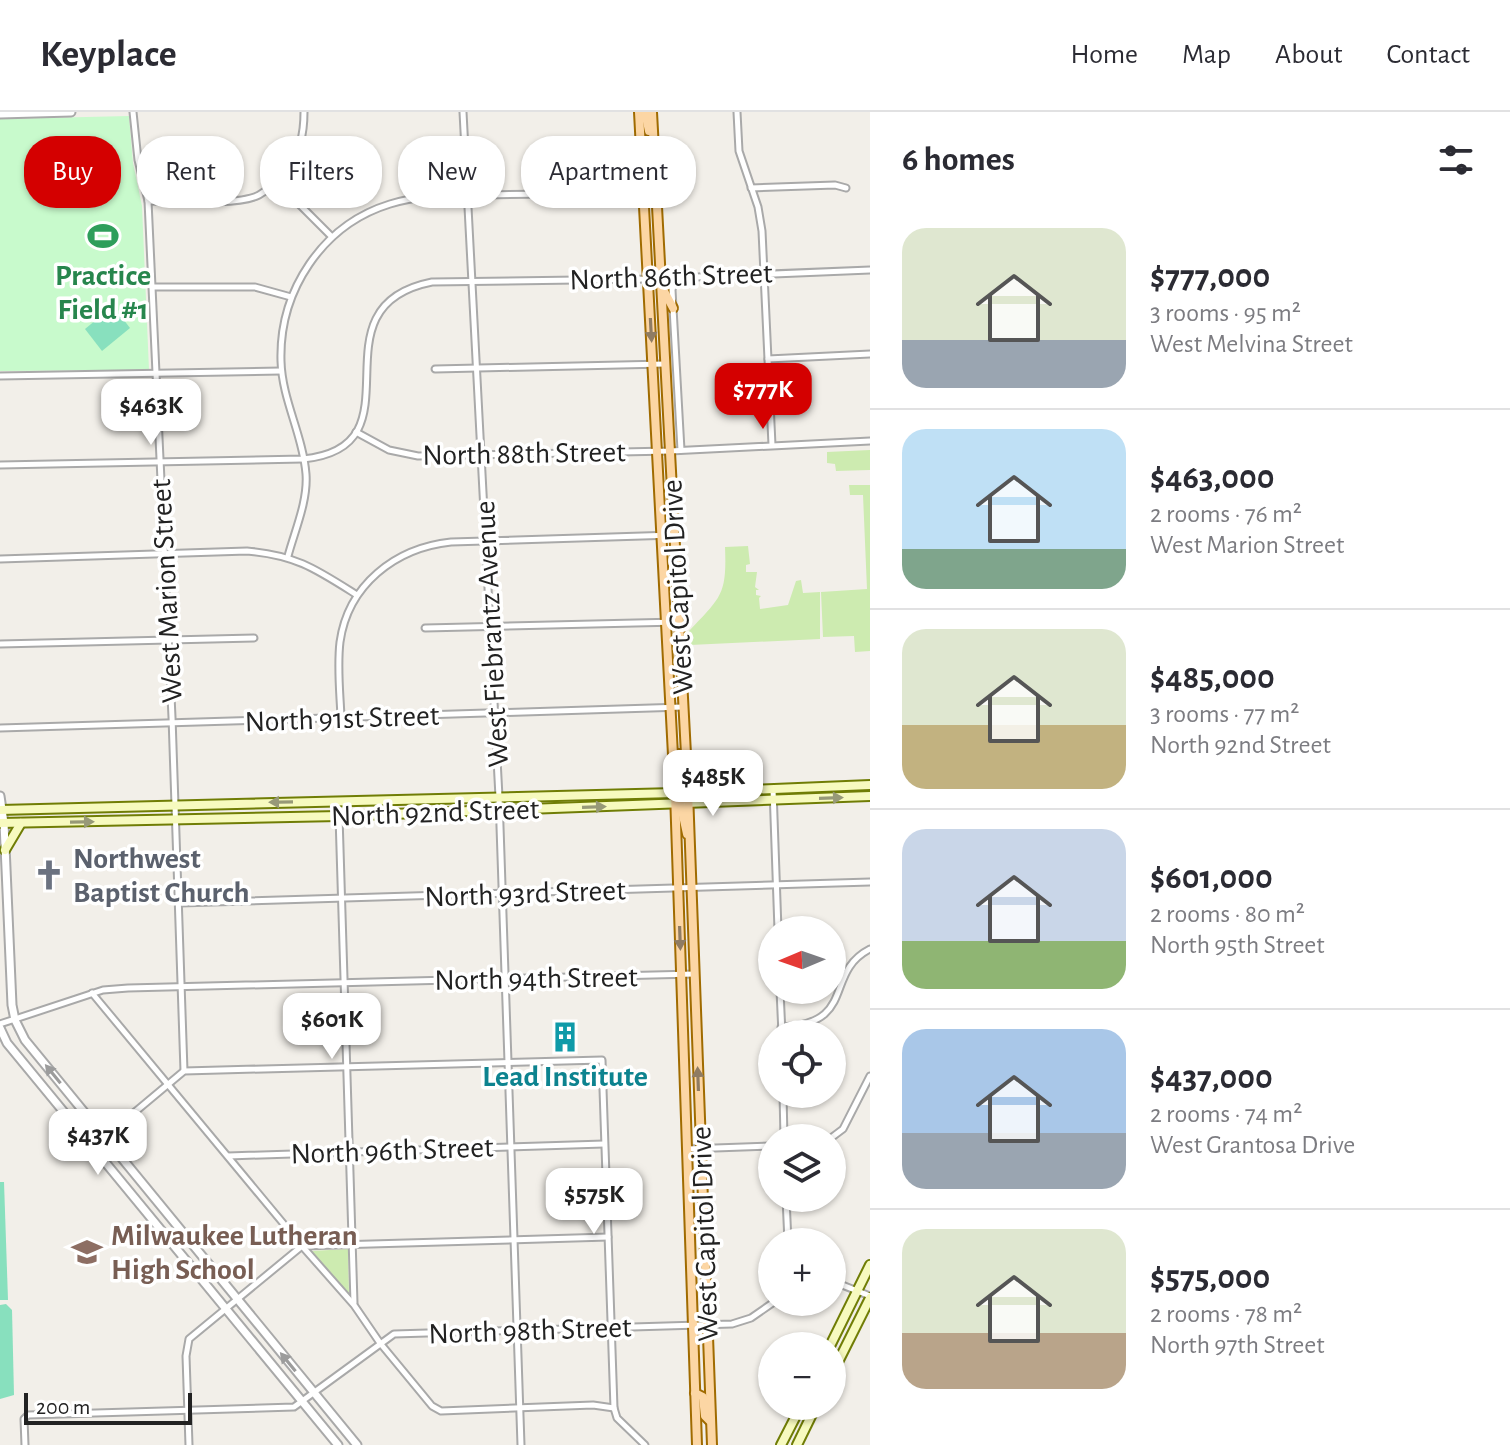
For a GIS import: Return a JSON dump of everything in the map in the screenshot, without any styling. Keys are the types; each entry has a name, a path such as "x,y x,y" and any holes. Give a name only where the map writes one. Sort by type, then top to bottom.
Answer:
{"main road":[{"path":"642,112 649,136"},
{"name":"West Capitol Drive","path":"642,112 642,136"},
{"name":"West Capitol Drive","path":"652,112 653,136"},
{"name":"West Capitol Drive","path":"644,208 673,740 682,792"},
{"name":"West Capitol Drive","path":"658,208 684,707 679,889 698,1442"},
{"path":"662,282 673,308"},
{"name":"North 92nd Street","path":"1,810 870,785"},
{"name":"North 92nd Street","path":"2,823 339,816 870,796"},
{"name":"West Capitol Drive","path":"682,803 690,837 712,1445"},
{"path":"3,851 21,823"},
{"path":"837,1332 870,1265"},
{"path":"846,1346 870,1297"},
{"path":"695,1393 703,1397 705,1416 711,1422"},
{"path":"781,1445 794,1420"},
{"path":"797,1445 809,1420"}],"street":[{"path":"0,114 71,112"},
{"name":"West Marion Street","path":"133,112 137,150"},
{"path":"302,136 304,112"},
{"name":"West Fiebrantz Avenue","path":"463,112 464,136"},
{"path":"737,112 739,151 762,231 772,445"},
{"path":"751,188 835,185 846,188"},
{"path":"288,556 306,487 303,459 281,371 283,328 291,297 313,258 332,237 364,215 398,202"},
{"name":"West Marion Street","path":"148,208 173,723 184,1071"},
{"path":"303,208 332,237"},
{"name":"West Fiebrantz Avenue","path":"468,208 500,810 521,1445"},
{"name":"North 86th Street","path":"356,432 365,412 368,340 372,326 384,304 413,286 471,281 648,279 662,282 676,278 870,270"},
{"name":"West Capitol Drive","path":"676,278 672,287 681,450"},
{"path":"152,287 255,287 291,297"},
{"path":"768,359 870,354"},
{"path":"435,369 666,364"},
{"path":"0,376 281,371"},
{"path":"0,465 303,459 325,455 344,445 356,432"},
{"name":"North 88th Street","path":"356,432 377,445 418,456 670,451 870,441"},
{"path":"341,717 340,641 346,619 357,595 383,568 416,549 436,544 486,541 675,535"},
{"path":"0,559 247,551 288,556 306,563 357,595"},
{"path":"425,628 679,622"},
{"path":"0,644 254,638"},
{"name":"North 91st Street","path":"0,728 684,707"},
{"path":"773,789 777,916"},
{"path":"0,796 12,1005 15,1020 25,1040 357,1445"},
{"path":"339,816 354,1305"},
{"name":"North 93rd Street","path":"180,903 870,882"},
{"path":"816,1020 826,1013 854,960 870,949"},
{"name":"North 94th Street","path":"0,1026 92,993 128,988 695,974"},
{"path":"92,993 354,1305 380,1343 432,1406 441,1411 593,1405 614,1408"},
{"path":"0,1026 7,1043 338,1445"},
{"path":"93,1147 184,1071 508,1060 602,1060 614,1408 617,1418 645,1445"},
{"path":"846,1124 870,1076"},
{"name":"North 96th Street","path":"228,1156 604,1144"},
{"path":"687,1149 758,1146"},
{"path":"189,1445 189,1339 302,1246 608,1237"},
{"path":"846,1286 870,1297"},
{"name":"North 98th Street","path":"302,1401 394,1334 732,1324 758,1313"},
{"path":"25,1445 24,1419 28,1415 294,1407 302,1401"}],"green space":[{"path":"129,116 137,208 142,208 149,370 0,371 0,119"},
{"path":"113,306 130,328 102,351 85,329"},
{"path":"870,450 870,470 836,471 835,464 827,463 827,452"},
{"path":"849,485 870,485 870,651 855,652 854,636 823,637 821,592 867,589 863,495 850,495"},
{"path":"748,546 750,564 746,565 746,572 757,572 755,587 759,590 756,590 756,595 761,596 760,609 788,605 796,581 801,580 803,593 820,592 820,639 690,645 689,631 715,602 723,586 725,547"},
{"path":"0,1182 4,1182 8,1300 0,1300"},
{"path":"348,1249 349,1294 311,1251"},
{"path":"6,1304 12,1310 14,1395 0,1399 0,1305"}],"place":[{"name":"Practice Field #1","path":"103,236"},
{"name":"Northwest Baptist Church","path":"49,875"},
{"name":"Lead Institute","path":"565,1037"},
{"name":"Milwaukee Lutheran High School","path":"87,1252"}]}
